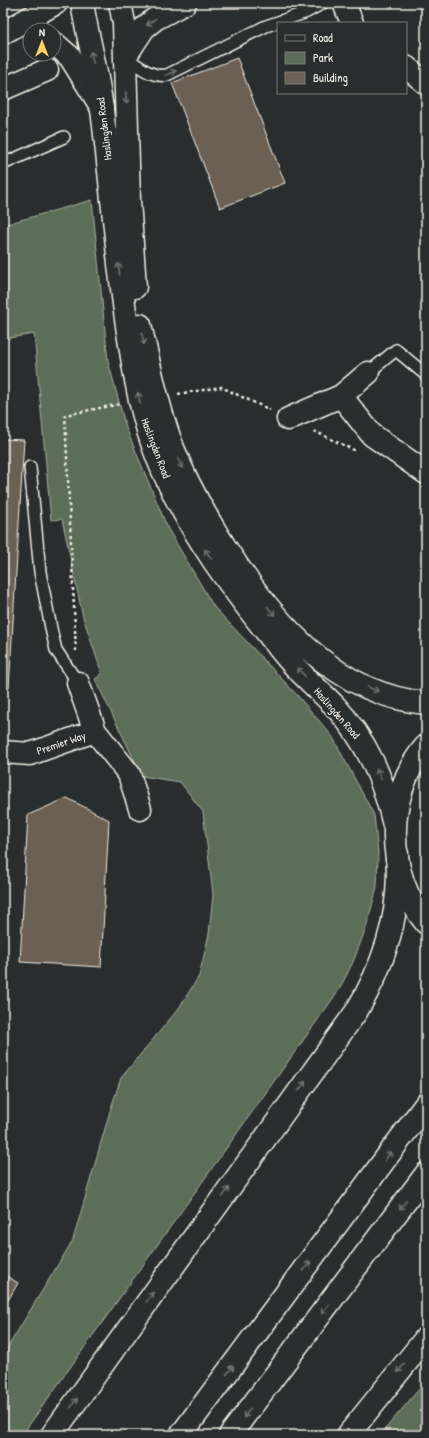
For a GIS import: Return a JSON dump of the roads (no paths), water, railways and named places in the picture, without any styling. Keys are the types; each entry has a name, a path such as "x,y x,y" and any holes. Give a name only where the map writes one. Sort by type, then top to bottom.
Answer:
{"main road":[{"path":"3,33 56,3"},
{"name":"Haslingden Road","path":"82,3 102,108 122,298 139,400 158,459 181,506 202,543 230,586 285,656 334,706 360,738 381,777 394,825"},
{"name":"Haslingden Road","path":"120,3 124,23 129,200 137,308 156,398 173,449 203,513 246,580 289,632 312,653 354,681 376,691 397,698 426,702"},
{"path":"125,57 144,28 155,19 185,3"},
{"path":"344,3 352,22"},
{"path":"3,36 22,35"},
{"path":"62,50 70,57 102,108"},
{"path":"407,68 426,83"},
{"path":"3,89 47,70"},
{"path":"288,419 341,396 368,373"},
{"path":"341,396 372,435 426,473"},
{"name":"Premier Way","path":"78,683 95,732 129,774 140,808"},
{"name":"Premier Way","path":"3,752 30,754 95,732"},
{"path":"52,1435 356,1012 368,992 384,956 390,935 398,886 394,825 397,806 411,769 426,746"},
{"path":"397,854 408,895 426,923"},
{"path":"182,1435 426,1104"},
{"path":"230,1435 426,1174"},
{"path":"348,1435 426,1338"}],"lane":[{"path":"278,22 307,12 323,3"},
{"path":"125,57 149,73 160,77 167,75 266,26 277,22"},
{"path":"3,164 64,137"},
{"path":"368,373 396,350 426,374"},
{"path":"30,467 40,572 53,639 56,650 78,683"}]}
